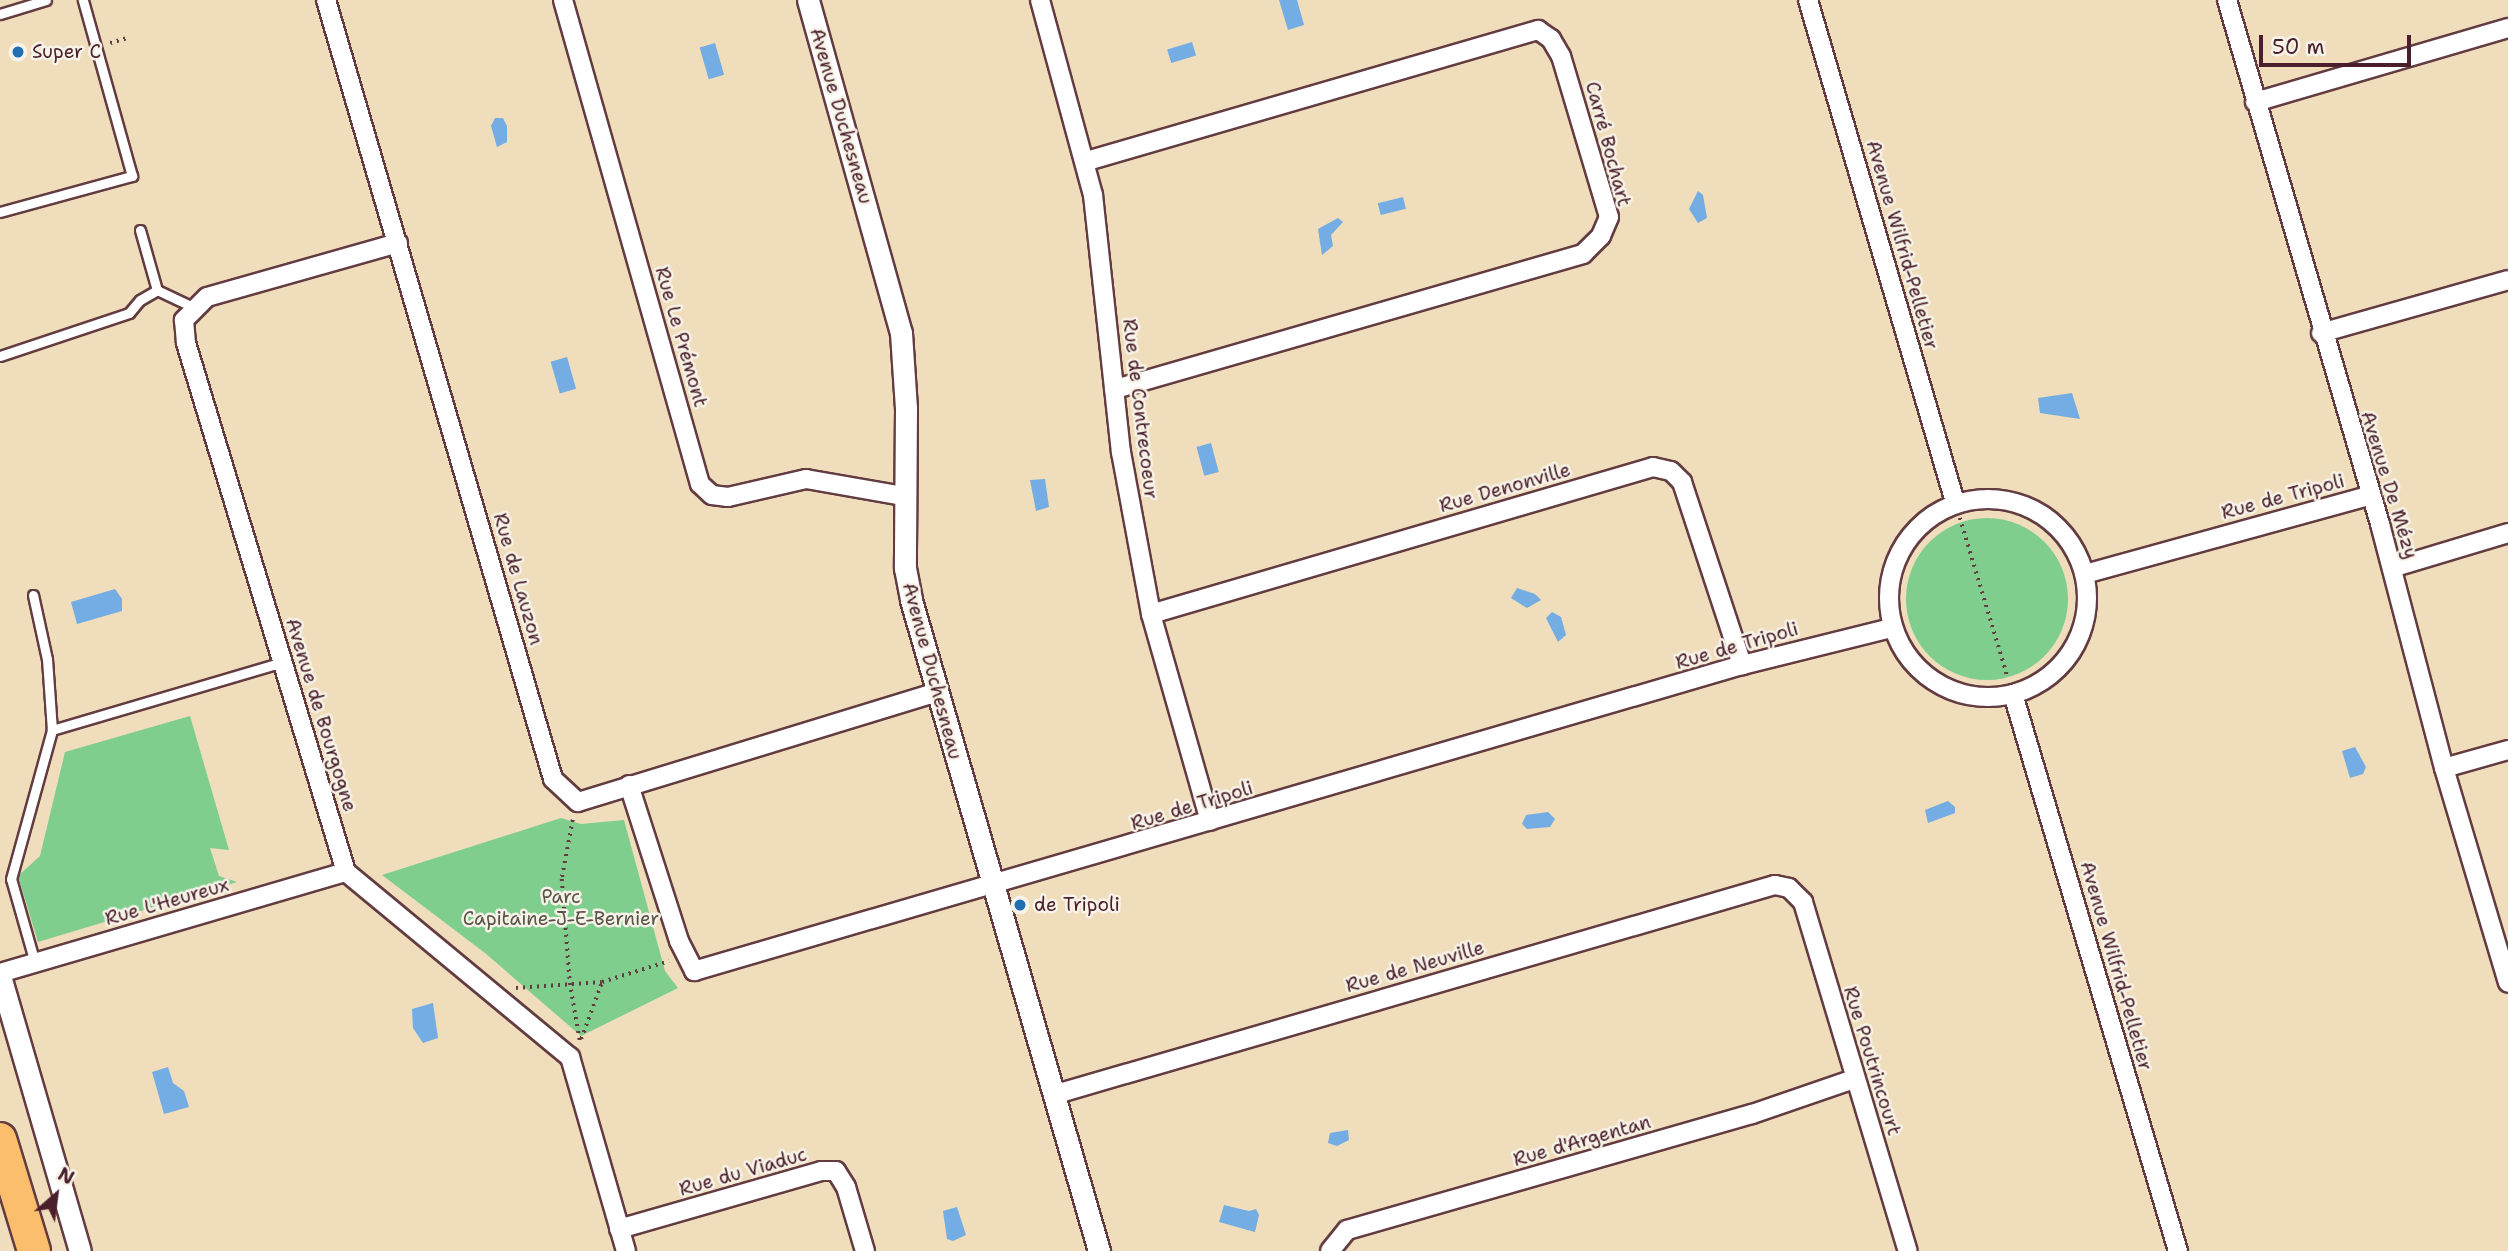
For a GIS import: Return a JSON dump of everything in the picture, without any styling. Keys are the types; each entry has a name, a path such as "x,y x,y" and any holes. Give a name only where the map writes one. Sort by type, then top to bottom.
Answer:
{"highway":[{"path":"0,1139 34,1251"}],"street":[{"name":"Rue de Lauzon","path":"326,0 553,779 578,802"},
{"name":"Rue Le Prémont","path":"563,0 700,484 712,495 728,498 806,479 902,496"},
{"name":"Avenue Duchesneau","path":"808,0 901,332 906,408 902,496 905,568 934,693 1099,1251"},
{"name":"Rue de Contrecoeur","path":"1040,0 1087,161 1114,388 1151,614 1210,821"},
{"name":"Avenue Wilfrid-Pelletier","path":"1808,0 1955,502"},
{"name":"Avenue De Mézy","path":"2227,0 2321,333 2392,568 2444,768 2506,971"},
{"path":"2255,102 2508,28"},
{"name":"Carré Bochart","path":"1087,161 1538,30 1551,38 1562,56 1609,217 1601,236 1583,254 1114,388"},
{"path":"195,308 207,297 398,243"},
{"path":"2321,333 2508,280"},
{"name":"Avenue de Bourgogne","path":"195,308 184,320 186,343 346,872"},
{"name":"Rue Denonville","path":"1151,614 1653,467 1671,471 1682,482 1742,665"},
{"name":"Rue de Tripoli","path":"2085,575 2371,495"},
{"path":"1991,499 2032,510 2051,521 2072,545 2085,575 2088,605 2081,635 2067,661 2044,681 2013,694 1986,699 1966,695 1928,678 1906,656 1892,628 1888,597 1893,566 1908,538 1955,502 1991,499"},
{"path":"2392,568 2508,533"},
{"name":"Rue de Tripoli","path":"685,956 694,971 1742,665 1892,628"},
{"path":"578,802 934,693"},
{"name":"Avenue Wilfrid-Pelletier","path":"2013,694 2178,1251"},
{"path":"2444,768 2508,750"},
{"path":"629,785 685,956"},
{"path":"346,872 570,1057 626,1251"},
{"name":"Rue L'Heureux","path":"0,974 346,872"},
{"name":"Rue de Neuville","path":"1053,1095 1753,890 1775,884 1789,888"},
{"name":"Rue Poutrincourt","path":"1789,888 1804,902 1854,1079 1908,1251"},
{"path":"0,974 80,1251"},
{"name":"Rue d'Argentan","path":"1330,1251 1347,1230 1739,1118 1854,1079"},
{"name":"Rue du Viaduc","path":"620,1229 836,1171 846,1187 865,1251"}],"lane":[{"path":"0,13 46,0"},
{"path":"0,212 132,176 83,0"},
{"path":"140,230 157,290 195,308"},
{"path":"0,356 129,313 140,299 157,290"},
{"path":"33,595 47,659 52,730 12,879 35,962"},
{"path":"52,730 283,662"}],"path":[{"path":"102,46 128,38"},
{"path":"1955,502 2013,694"},
{"path":"578,802 562,879 570,983 580,1041"},
{"path":"489,990 602,982 685,956"},
{"path":"570,1057 580,1041 602,982"}],"green space":[{"path":"1987,518 2018,524 2032,531 2044,542 2055,554 2062,568 2068,599 2062,630 2055,644 2044,656 2032,667 2018,674 1987,680 1956,674 1942,667 1930,656 1919,644 1912,630 1906,599 1912,568 1919,554 1930,542 1942,531 1956,524"},
{"path":"190,716 229,850 210,848 219,876 237,882 38,942 18,876 40,856 65,752"},
{"name":"Parc Capitaine-J-E-Bernier","path":"561,818 581,824 624,820 665,971 678,988 581,1036 485,953 382,875"}],"water":[{"path":"1279,0 1297,0 1304,25 1288,30"},
{"path":"1192,42 1196,55 1171,63 1167,50"},
{"path":"715,43 724,75 709,79 700,47"},
{"path":"495,118 503,118 507,126 507,142 497,147 491,126"},
{"path":"1698,191 1703,195 1707,218 1698,223 1689,209"},
{"path":"1403,197 1406,209 1381,215 1378,203"},
{"path":"1338,218 1343,222 1331,235 1333,246 1322,255 1318,229"},
{"path":"567,357 576,389 560,393 551,362"},
{"path":"2072,393 2080,419 2040,413 2038,398"},
{"path":"1211,443 1219,472 1204,476 1197,447"},
{"path":"1045,479 1049,507 1036,511 1030,480"},
{"path":"1517,588 1535,594 1541,600 1527,608 1511,598"},
{"path":"115,589 122,599 122,611 77,624 71,602"},
{"path":"1552,612 1561,617 1566,635 1558,642 1546,618"},
{"path":"2355,747 2366,767 2363,774 2350,778 2342,751"},
{"path":"1948,801 1955,807 1955,813 1928,823 1925,810"},
{"path":"1548,812 1555,819 1550,827 1527,829 1522,824 1526,815"},
{"path":"433,1003 438,1038 423,1043 413,1028 412,1009"},
{"path":"168,1067 173,1083 184,1091 189,1107 164,1114 152,1072"},
{"path":"1348,1130 1349,1140 1337,1146 1328,1143 1330,1133"},
{"path":"1224,1205 1249,1211 1256,1209 1259,1215 1255,1232 1219,1222"},
{"path":"957,1207 966,1235 953,1241 947,1239 943,1211"}],"place":[{"name":"Super C","path":"18,52"},
{"name":"de Tripoli","path":"1020,905"}]}
